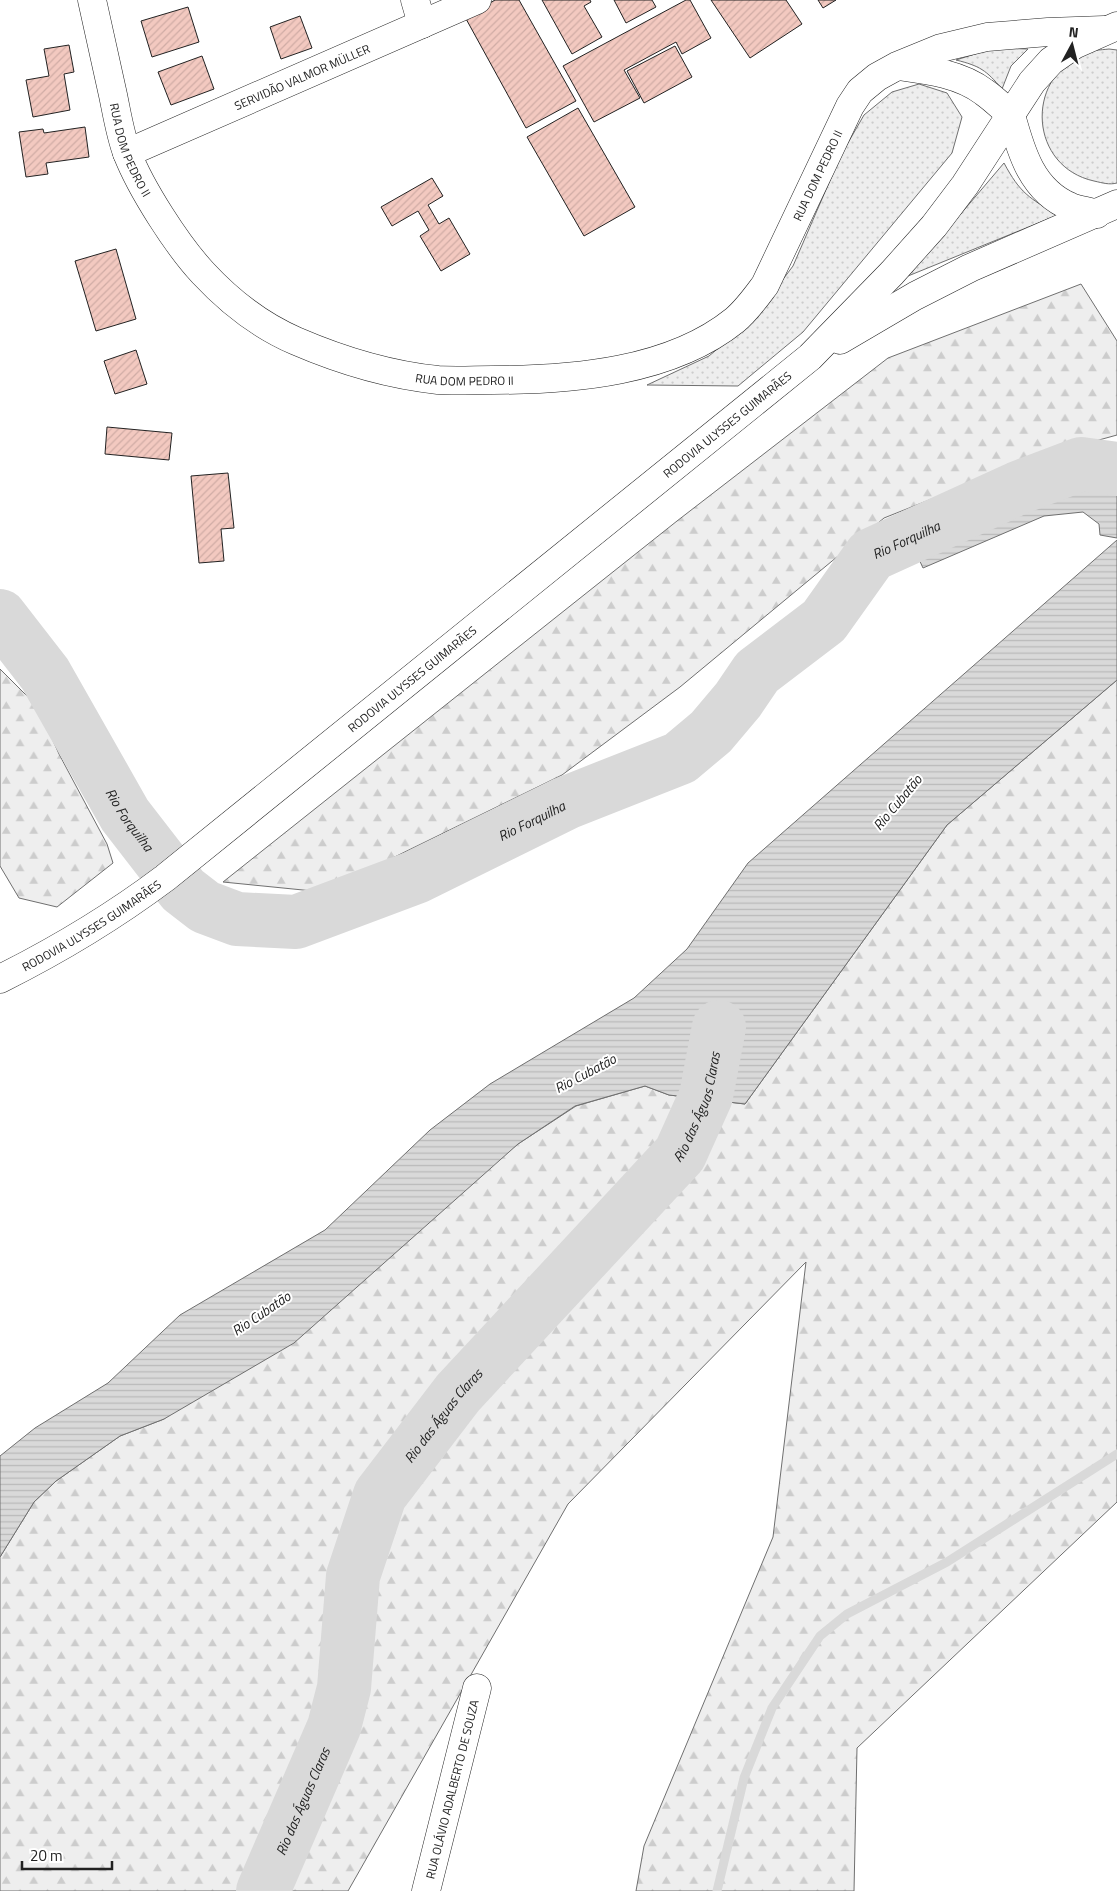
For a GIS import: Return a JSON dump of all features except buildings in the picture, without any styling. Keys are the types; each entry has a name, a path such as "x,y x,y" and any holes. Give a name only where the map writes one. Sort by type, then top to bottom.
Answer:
{"main road":[{"name":"RUA DOM PEDRO II","path":"92,0 127,153 146,190 175,236 203,273 234,302 270,328 296,341 364,365 439,380 543,380 622,370 679,352 710,336 735,320 751,304 765,284 850,106 860,91 877,77 897,66 941,48 987,37 1048,32 1113,30"},
{"name":"SERVIDÃO VALMOR MÜLLER","path":"127,153 418,12 477,0"},
{"name":"RODOVIA ULYSSES GUIMARÃES","path":"0,978 53,952 95,927 158,884 810,357 892,273 934,226 965,184 1032,82 1051,62 1074,45 1113,30"},
{"path":"897,66 933,70 960,79 983,91 1011,115 1018,143 1029,169 1046,191 1070,206 1107,209"},
{"name":"RODOVIA ULYSSES GUIMARÃES","path":"810,357 915,296 970,268 1107,209"},
{"name":"RUA OLÁVIO ADALBERTO DE SOUZA","path":"426,1891 477,1688"}],"green space":[{"path":"994,48 1028,49 1011,66 1002,89 982,70 971,64 956,60"},
{"path":"1109,49 1117,50 1117,183 1111,184 1094,181 1073,173 1057,159 1047,142 1042,122 1044,102 1051,83 1064,66 1086,53"},
{"path":"919,84 947,93 962,117 952,153 803,332 738,386 647,385 709,356 754,318 793,266 841,155 864,115 892,92"},
{"path":"1004,163 1026,194 1058,215 908,276"},
{"path":"1081,284 1117,341 1117,435 1037,457 884,518 680,687 562,775 323,892 223,882 677,521 888,358"},
{"path":"0,669 38,707 59,754 107,844 113,863 57,907 19,898 0,866"},
{"path":"1117,680 1117,1502 857,1748 854,1891 636,1891 644,1846 773,1537 806,1262 568,1504 348,1891 0,1891 0,1557 34,1502 56,1481 120,1436 164,1419 518,1144 576,1106 645,1086 669,1095 745,1104 947,825"}],"water":[{"path":"1076,455 1117,457 1117,538 1100,535 1099,524 1083,512 1044,516 923,568 902,522 1001,479"},
{"name":"Rio Cubatão","path":"1117,540 1117,680 947,825 745,1104 669,1095 645,1086 575,1106 518,1144 294,1343 164,1419 120,1436 56,1481 34,1502 0,1557 0,1456 35,1428 108,1383 180,1315 325,1230 430,1130 490,1084 634,998 687,949 748,863"}],"waterway":[{"name":"Rio Forquilha","path":"0,616 45,674 125,815 183,890 205,907 237,919 296,922 416,877 566,803 680,758 711,732 738,700 757,672 824,621 871,555 1018,488 1081,464 1117,469"},
{"name":"Rio das Águas Claras","path":"263,1891 334,1727 344,1688 353,1576 380,1495 458,1393 680,1154 706,1096 719,1027"},
{"path":"717,1891 744,1778 772,1708 820,1636 847,1614 947,1562 1117,1454"}]}
